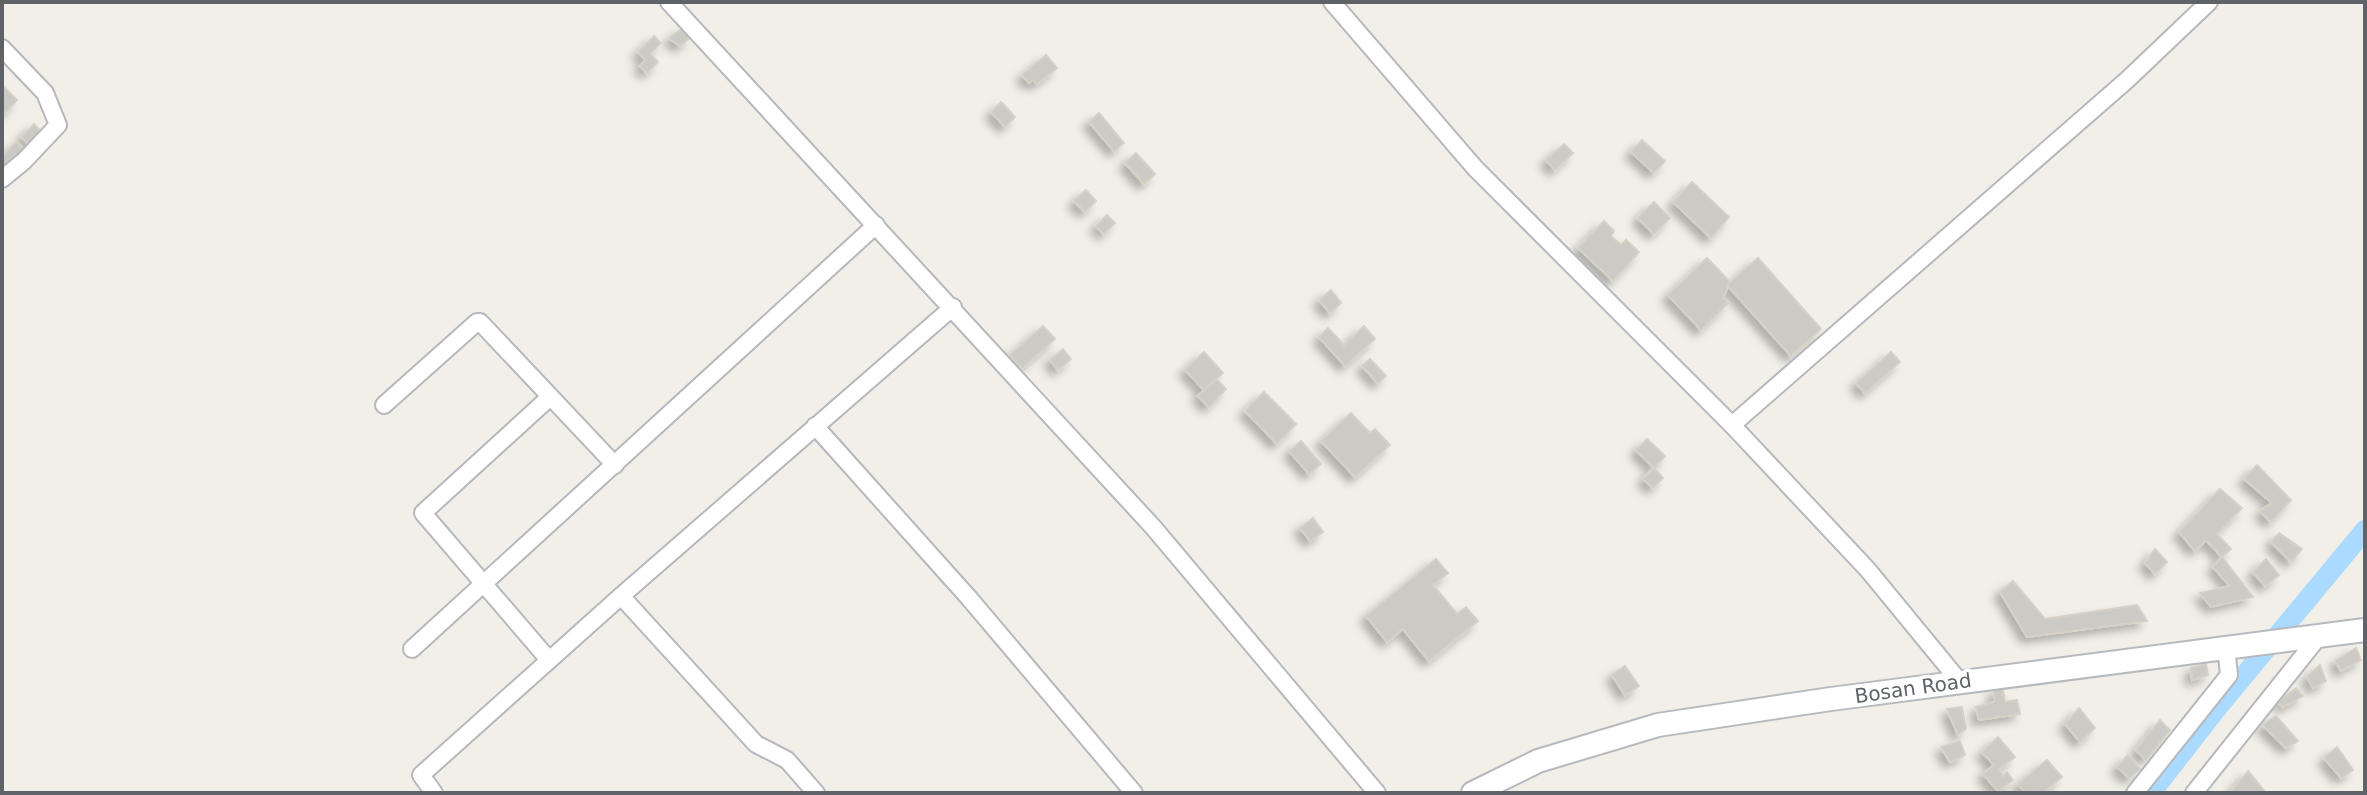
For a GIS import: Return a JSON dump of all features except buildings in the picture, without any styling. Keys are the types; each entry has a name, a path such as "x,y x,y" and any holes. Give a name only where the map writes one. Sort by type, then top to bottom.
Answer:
{"main road":[{"name":"Bosan Road","path":"1473,793 1538,761 1658,725 2365,630"}],"street":[{"path":"669,2 1153,527 1377,793"},
{"path":"1332,2 1475,168 1732,425 1868,570 1960,682"},
{"path":"1732,425 2127,80 2209,2"},
{"path":"2,48 45,93 58,125 2,179"},
{"path":"412,649 876,225"},
{"path":"434,793 421,775 953,307"},
{"path":"384,405 480,322 615,465"},
{"path":"549,660 423,513 550,397"},
{"path":"815,426 969,598 1134,793"},
{"path":"621,596 756,744 787,760 816,793"},
{"path":"2194,793 2310,636"},
{"path":"2135,793 2229,675 2234,646"}],"waterway":[{"path":"2151,793 2365,530"}]}
